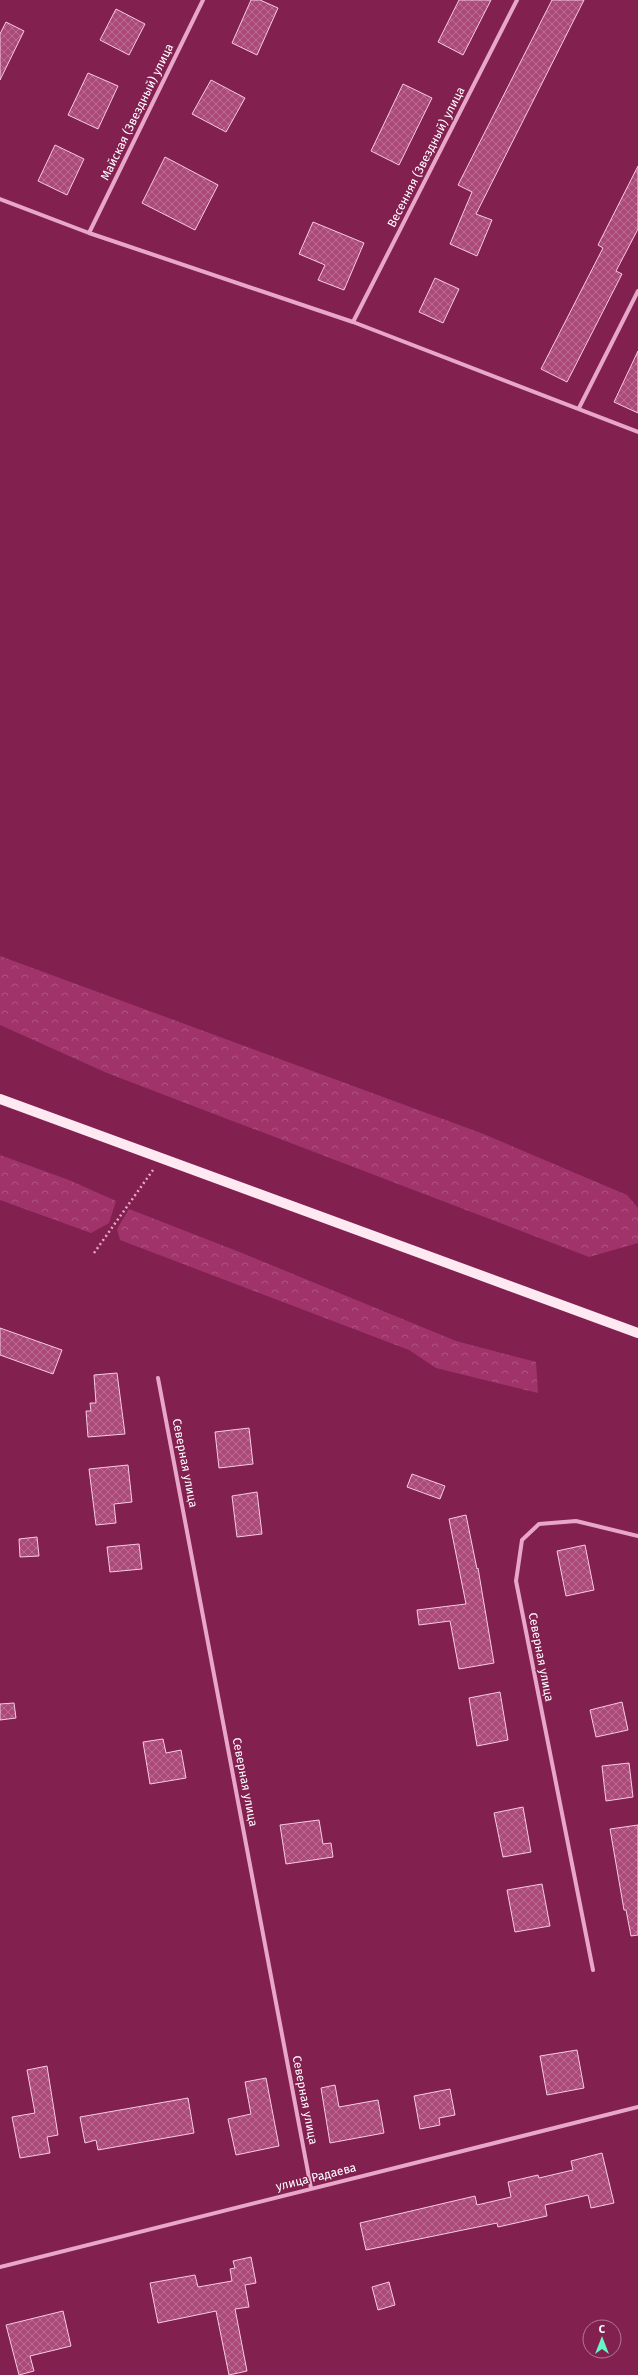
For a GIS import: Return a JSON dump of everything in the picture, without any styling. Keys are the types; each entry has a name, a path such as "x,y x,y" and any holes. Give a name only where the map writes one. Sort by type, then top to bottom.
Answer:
{"main road":[{"path":"0,1099 638,1333"}],"street":[{"name":"Майская (Звездный) улица","path":"89,233 203,0"},
{"name":"Весенняя (Звездный) улица","path":"353,322 517,0"},
{"path":"0,199 89,233 353,322 638,432"},
{"path":"579,408 638,291"},
{"name":"Северная улица","path":"158,1378 311,2188"},
{"name":"Северная улица","path":"593,1970 516,1581 522,1540 539,1524 576,1521 638,1536"},
{"name":"улица Радаева","path":"0,2267 311,2188 638,2108"}],"path":[{"path":"94,1253 161,1158"}],"green space":[{"path":"0,956 481,1133 627,1195 638,1208 638,1243 589,1257 107,1073 0,1025"},
{"path":"0,1155 69,1180 116,1201 109,1223 91,1233 0,1200"},
{"path":"129,1209 242,1253 456,1341 536,1362 538,1393 436,1368 409,1350 120,1240 117,1229"}],"building":[{"path":"251,0 260,0 278,8 257,55 232,43"},
{"path":"459,0 491,0 463,55 438,42"},
{"path":"552,0 584,0 476,214 492,220 477,256 450,244 472,192 458,185"},
{"path":"116,9 145,24 129,55 100,40"},
{"path":"6,22 24,31 0,80 0,34"},
{"path":"88,73 118,86 98,129 68,115"},
{"path":"211,80 245,98 226,132 192,114"},
{"path":"403,84 432,98 399,165 371,151"},
{"path":"55,145 84,159 67,195 38,181"},
{"path":"165,157 218,185 195,230 142,203"},
{"path":"638,166 638,229 616,271 622,274 567,382 541,369 603,248 598,245"},
{"path":"313,222 364,243 344,290 318,280 325,265 299,254"},
{"path":"435,278 459,289 443,323 419,312"},
{"path":"638,351 638,413 614,402"},
{"path":"0,1328 62,1350 53,1374 0,1355"},
{"path":"117,1373 125,1434 88,1437 86,1411 91,1411 90,1403 96,1403 94,1375"},
{"path":"249,1428 253,1464 219,1468 215,1432"},
{"path":"128,1465 132,1502 114,1504 116,1523 96,1525 89,1469"},
{"path":"412,1474 445,1486 440,1499 407,1487"},
{"path":"257,1492 262,1534 237,1537 232,1496"},
{"path":"466,1515 477,1569 478,1568 494,1663 459,1669 450,1621 419,1625 417,1610 466,1604 449,1519"},
{"path":"37,1537 39,1556 20,1557 19,1539"},
{"path":"139,1544 142,1569 110,1572 107,1547"},
{"path":"585,1545 594,1590 566,1596 557,1551"},
{"path":"500,1692 508,1740 477,1746 469,1698"},
{"path":"622,1702 628,1730 596,1737 590,1710"},
{"path":"14,1703 16,1718 0,1720 0,1704"},
{"path":"163,1739 166,1753 181,1750 186,1778 150,1784 143,1742"},
{"path":"629,1763 633,1797 606,1801 602,1766"},
{"path":"523,1807 531,1852 503,1857 494,1813"},
{"path":"319,1820 323,1844 331,1843 333,1857 286,1864 280,1825"},
{"path":"638,1825 638,1935 631,1936 626,1910 624,1910 610,1829"},
{"path":"542,1884 550,1926 515,1932 507,1890"},
{"path":"577,2050 584,2088 547,2095 540,2056"},
{"path":"47,2066 58,2135 47,2137 50,2153 20,2158 12,2117 35,2113 27,2070"},
{"path":"266,2078 279,2146 236,2155 228,2119 251,2114 245,2082"},
{"path":"335,2085 339,2107 378,2100 384,2133 330,2143 321,2088"},
{"path":"450,2089 455,2115 439,2118 440,2125 420,2129 414,2096"},
{"path":"188,2098 194,2133 98,2150 96,2140 85,2143 80,2117"},
{"path":"602,2153 614,2203 591,2208 588,2195 545,2205 547,2216 498,2227 497,2223 366,2250 360,2223 475,2196 477,2205 511,2197 508,2182 538,2175 539,2178 573,2170 571,2161"},
{"path":"251,2257 256,2283 245,2285 249,2307 235,2309 247,2371 229,2375 216,2311 158,2323 150,2283 195,2275 198,2287 232,2281 230,2269 235,2268 233,2261"},
{"path":"389,2282 395,2305 378,2310 372,2287"},
{"path":"63,2311 71,2346 30,2356 34,2371 19,2375 6,2325"}]}
